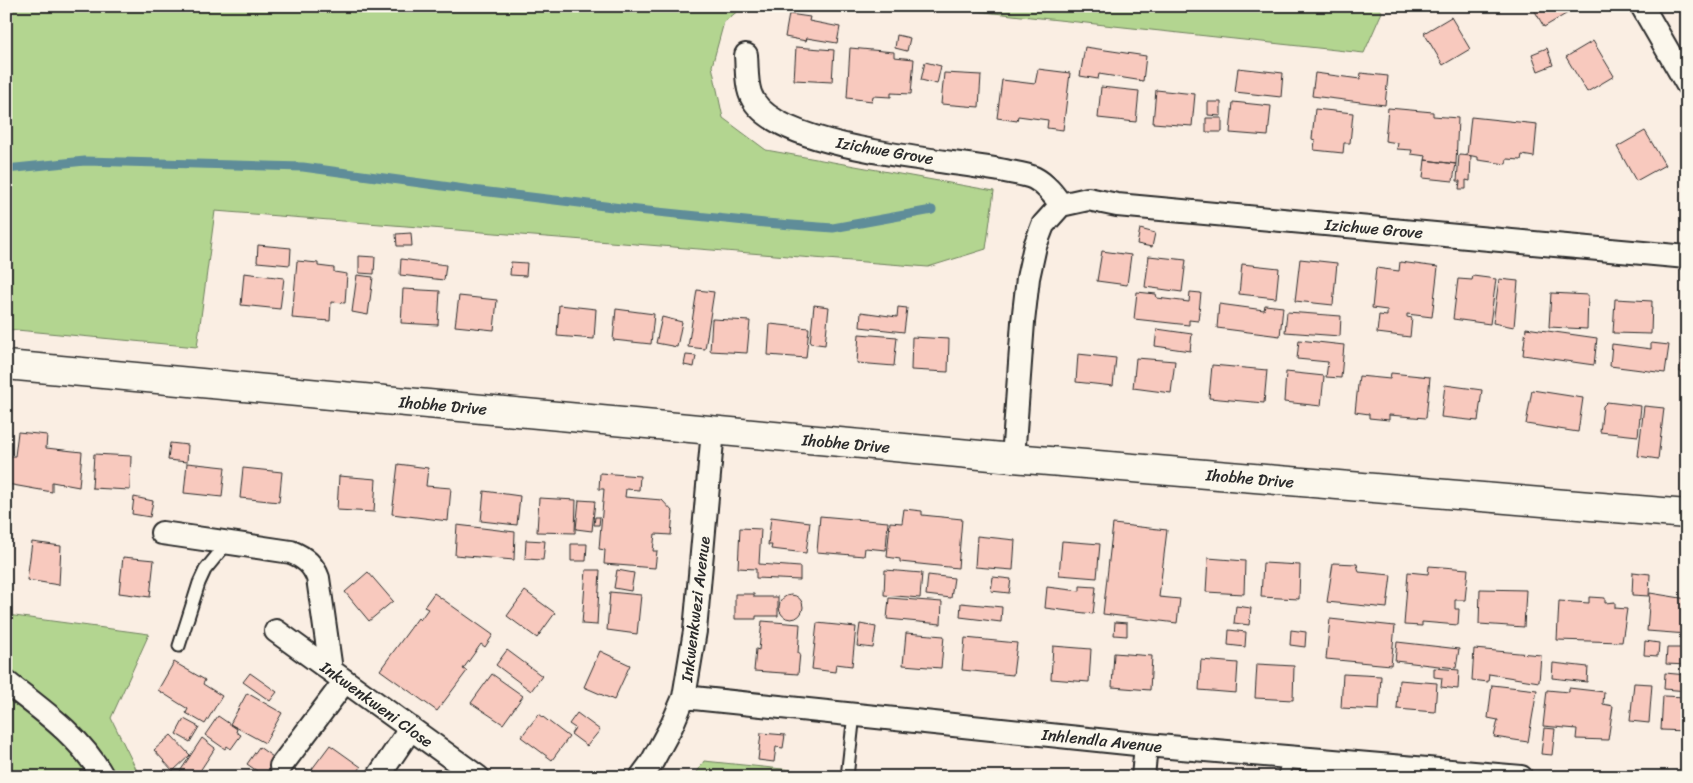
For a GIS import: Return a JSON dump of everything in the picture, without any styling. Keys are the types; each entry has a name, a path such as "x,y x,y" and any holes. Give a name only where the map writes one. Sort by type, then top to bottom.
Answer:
{"street":[{"path":"1642,6 1687,84"},
{"name":"Izichwe Grove","path":"746,55 750,94 762,111 783,124 852,147 895,156 987,167 1034,178 1050,190 1061,205 1088,199 1117,205 1687,257"},
{"path":"1013,458 1028,278 1035,246 1043,225 1061,205"},
{"name":"Ihobhe Drive","path":"6,365 1013,458 1687,514"},
{"name":"Inkwenkwezi Avenue","path":"641,777 652,762 672,725 684,697 695,631 713,430"},
{"path":"162,533 290,552 308,561 314,570 318,578 338,676 281,766"},
{"name":"Inkwenkweni Close","path":"276,631 478,777"},
{"path":"6,682 80,744 103,777"},
{"name":"Inhlendla Avenue","path":"684,697 1146,745 1286,767 1522,777"},
{"path":"378,777 411,728"},
{"path":"1143,777 1146,745"}],"lane":[{"path":"179,646 205,570 228,542"},
{"path":"847,777 854,714"}],"green space":[{"path":"6,6 744,6 724,22 712,66 723,118 766,150 994,191 986,249 928,267 215,211 197,347 6,329"},
{"path":"929,6 1378,6 1382,12 1364,53"},
{"path":"6,612 7,615 149,634 111,718 140,777 6,777"},
{"path":"704,761 802,771 802,777 694,777"}],"building":[{"path":"1532,6 1569,6 1571,11 1544,27"},
{"path":"789,14 810,17 809,21 840,27 837,43 807,38 806,41 785,37"},
{"path":"1451,17 1470,49 1443,65 1424,33"},
{"path":"897,35 910,38 907,51 895,48"},
{"path":"1593,41 1614,76 1587,92 1566,57"},
{"path":"796,47 834,50 832,82 794,80"},
{"path":"1085,47 1146,56 1143,81 1099,74 1098,79 1080,76"},
{"path":"850,48 894,52 894,57 914,59 911,94 891,93 891,97 873,96 872,101 847,98"},
{"path":"1547,48 1553,65 1538,71 1532,54"},
{"path":"925,62 941,66 937,84 921,80"},
{"path":"1238,68 1283,73 1281,97 1235,92"},
{"path":"1038,69 1070,73 1063,130 1047,128 1048,120 1018,116 1017,121 997,118 1002,80 1035,84"},
{"path":"944,73 981,75 979,107 941,104"},
{"path":"1315,73 1360,79 1361,73 1388,76 1385,105 1312,96"},
{"path":"1101,87 1139,91 1136,122 1098,118"},
{"path":"1156,90 1195,94 1192,126 1153,123"},
{"path":"1208,102 1221,102 1221,116 1208,115"},
{"path":"1233,102 1271,106 1268,136 1230,133"},
{"path":"1388,108 1433,112 1433,116 1458,118 1456,164 1425,160 1426,156 1411,154 1412,150 1397,149 1398,143 1385,141"},
{"path":"1315,109 1353,113 1350,143 1344,143 1343,153 1314,150 1315,140 1312,139"},
{"path":"1471,117 1537,124 1534,157 1522,155 1521,160 1507,159 1506,164 1478,160 1478,157 1467,155"},
{"path":"1206,118 1222,118 1222,132 1206,132"},
{"path":"1645,131 1665,165 1636,181 1617,147"},
{"path":"1459,155 1471,156 1470,181 1466,180 1466,189 1459,189 1460,181 1457,181"},
{"path":"1425,160 1456,164 1453,181 1423,178"},
{"path":"1140,229 1155,233 1152,247 1137,244"},
{"path":"411,233 412,246 397,246 396,234"},
{"path":"258,245 291,248 290,265 257,262"},
{"path":"1102,251 1131,255 1127,285 1097,281"},
{"path":"359,256 375,257 374,274 359,273"},
{"path":"1149,256 1186,260 1182,292 1145,287"},
{"path":"401,259 446,265 444,280 400,275"},
{"path":"1300,259 1337,263 1333,305 1295,301"},
{"path":"297,261 318,263 318,266 334,268 334,272 347,274 345,303 331,302 330,321 292,318"},
{"path":"511,262 527,263 526,276 510,275"},
{"path":"1400,262 1438,267 1432,317 1407,314 1407,317 1412,318 1410,337 1377,333 1379,315 1387,316 1387,310 1372,308 1376,268 1399,271"},
{"path":"1242,264 1279,268 1276,298 1239,294"},
{"path":"244,273 284,278 280,309 241,305"},
{"path":"357,275 373,277 368,315 352,312"},
{"path":"1473,276 1496,279 1490,324 1453,319 1458,279 1472,280"},
{"path":"1499,279 1518,281 1514,327 1493,323"},
{"path":"403,289 440,291 438,325 401,323"},
{"path":"697,290 714,292 705,349 688,347"},
{"path":"1137,292 1156,294 1157,298 1189,302 1190,292 1201,293 1198,321 1189,320 1189,325 1134,319"},
{"path":"1551,293 1588,295 1587,329 1549,327"},
{"path":"459,296 497,300 494,330 455,326"},
{"path":"1615,299 1652,301 1651,334 1613,333"},
{"path":"1219,304 1264,310 1265,305 1283,307 1280,336 1217,328"},
{"path":"559,305 596,309 594,339 557,336"},
{"path":"814,305 829,307 825,345 810,343"},
{"path":"898,307 907,308 904,332 860,327 861,312 897,317"},
{"path":"616,309 654,314 651,344 613,340"},
{"path":"1287,312 1341,316 1340,336 1285,332"},
{"path":"662,317 682,322 677,347 656,343"},
{"path":"712,319 750,321 747,353 710,351"},
{"path":"770,324 809,328 806,358 768,355"},
{"path":"1526,328 1597,338 1594,365 1523,355"},
{"path":"1157,329 1192,334 1190,351 1155,346"},
{"path":"859,334 897,337 894,366 857,363"},
{"path":"912,337 949,339 948,372 911,370"},
{"path":"1299,340 1344,345 1341,378 1326,377 1328,362 1297,359"},
{"path":"1683,340 1687,341 1687,373 1680,372"},
{"path":"1651,343 1669,345 1665,373 1610,366 1612,344 1651,349"},
{"path":"1078,354 1116,358 1113,386 1076,382"},
{"path":"686,355 696,356 694,367 684,365"},
{"path":"1136,358 1175,361 1171,393 1133,388"},
{"path":"1212,365 1267,370 1264,403 1209,398"},
{"path":"1286,372 1324,376 1321,406 1284,402"},
{"path":"1391,373 1430,377 1426,418 1389,415 1389,420 1369,418 1369,414 1355,412 1359,376 1390,379"},
{"path":"1445,385 1482,390 1478,421 1441,417"},
{"path":"1532,390 1583,398 1578,432 1526,424"},
{"path":"1607,402 1641,406 1638,436 1600,432 1603,406"},
{"path":"1644,406 1664,408 1658,459 1638,456"},
{"path":"18,432 47,435 46,448 82,452 79,487 52,482 52,492 7,484 10,456 15,456"},
{"path":"170,443 188,445 187,462 168,460"},
{"path":"94,454 131,456 130,490 92,488"},
{"path":"187,463 225,467 222,497 184,493"},
{"path":"398,464 428,468 426,486 451,488 448,521 392,514"},
{"path":"243,468 282,472 279,502 240,498"},
{"path":"600,473 640,476 639,490 626,489 625,497 662,500 673,512 671,535 655,534 653,551 657,551 655,568 604,564 605,550 599,549 604,489 599,489"},
{"path":"339,476 376,479 374,512 337,510"},
{"path":"484,491 520,496 517,525 481,521"},
{"path":"134,497 153,501 150,517 132,514"},
{"path":"539,498 576,500 575,533 537,532"},
{"path":"579,500 595,501 592,531 576,529"},
{"path":"904,509 922,511 922,515 962,519 958,568 900,562 900,559 887,557 890,522 902,523"},
{"path":"820,516 888,522 886,550 865,548 864,556 817,552"},
{"path":"595,517 600,517 599,525 594,525"},
{"path":"771,517 810,522 806,553 771,549 772,545 768,545"},
{"path":"1113,524 1167,530 1159,597 1180,599 1177,623 1103,614"},
{"path":"457,525 515,532 514,560 455,555"},
{"path":"740,528 761,529 759,564 800,567 800,580 756,578 756,569 738,568"},
{"path":"977,536 1015,540 1013,570 975,567"},
{"path":"526,540 545,541 543,560 525,559"},
{"path":"1062,541 1100,544 1097,578 1059,575"},
{"path":"32,542 61,546 59,585 27,580"},
{"path":"571,544 587,544 586,561 571,561"},
{"path":"123,557 154,560 150,597 119,593"},
{"path":"1208,558 1245,561 1244,594 1206,592"},
{"path":"1263,563 1300,565 1299,599 1261,597"},
{"path":"1333,563 1357,564 1359,572 1391,575 1387,608 1327,602"},
{"path":"1429,566 1468,569 1465,600 1455,600 1455,609 1459,609 1458,625 1422,622 1422,626 1404,625 1408,572 1428,574"},
{"path":"586,570 600,570 597,625 582,624"},
{"path":"617,570 634,573 631,591 614,588"},
{"path":"885,570 922,573 920,598 884,595"},
{"path":"368,572 393,601 369,621 345,592"},
{"path":"1633,572 1650,574 1649,596 1632,595"},
{"path":"928,575 954,578 951,598 926,595"},
{"path":"993,577 1011,579 1009,593 991,591"},
{"path":"1080,586 1096,587 1093,614 1045,608 1047,587 1080,591"},
{"path":"1480,589 1526,590 1524,627 1479,624"},
{"path":"525,591 555,613 537,638 507,616"},
{"path":"610,592 641,595 637,634 607,630"},
{"path":"434,593 493,635 485,647 481,644 463,669 467,671 437,711 380,670 418,618 420,620 428,609 424,607"},
{"path":"1650,593 1687,599 1687,634 1647,631"},
{"path":"735,594 754,594 754,597 778,597 778,616 756,616 756,619 735,619"},
{"path":"791,595 800,598 803,607 800,616 791,619 782,616 779,607 782,598"},
{"path":"1589,597 1605,598 1605,603 1615,602 1615,608 1627,609 1622,642 1557,640 1559,601 1589,603"},
{"path":"889,598 942,602 941,624 887,619"},
{"path":"961,603 1002,607 1001,622 960,617"},
{"path":"1236,606 1251,608 1249,625 1234,623"},
{"path":"1330,619 1395,626 1391,665 1326,659"},
{"path":"762,621 800,624 798,674 754,671 756,649 759,650"},
{"path":"1115,622 1127,623 1127,636 1114,635"},
{"path":"817,623 856,627 852,666 836,664 835,672 812,669"},
{"path":"860,624 876,627 873,648 857,646"},
{"path":"1229,630 1246,632 1245,647 1228,645"},
{"path":"1291,630 1306,632 1305,647 1290,645"},
{"path":"906,633 944,636 941,668 903,665"},
{"path":"965,638 1017,643 1013,675 962,670"},
{"path":"1645,641 1659,643 1658,656 1644,655"},
{"path":"1397,642 1459,649 1456,668 1395,661"},
{"path":"1053,646 1091,649 1089,682 1051,679"},
{"path":"1667,648 1687,648 1687,665 1666,664"},
{"path":"1474,649 1541,655 1539,682 1489,674 1488,682 1472,680"},
{"path":"507,650 542,676 531,691 496,665"},
{"path":"600,651 630,665 614,700 584,687"},
{"path":"1114,653 1152,656 1150,690 1112,687"},
{"path":"1201,660 1238,663 1236,693 1199,690"},
{"path":"174,662 205,680 203,684 222,696 205,724 186,713 188,709 158,690"},
{"path":"1553,663 1588,667 1587,682 1552,678"},
{"path":"1257,664 1294,666 1293,700 1255,698"},
{"path":"1434,668 1459,670 1458,689 1441,687 1442,678 1434,677"},
{"path":"250,673 277,692 270,701 243,682"},
{"path":"1665,673 1687,675 1687,691 1664,689"},
{"path":"492,674 523,696 503,724 471,703"},
{"path":"1343,674 1381,676 1379,710 1341,708"},
{"path":"1399,680 1437,683 1435,712 1397,709"},
{"path":"1634,683 1652,684 1649,723 1630,721"},
{"path":"1492,685 1537,690 1528,742 1494,737 1498,720 1488,718"},
{"path":"1569,688 1604,692 1603,704 1613,706 1608,740 1576,739 1577,729 1543,726 1547,690 1569,692"},
{"path":"247,693 282,713 265,743 230,724"},
{"path":"1663,696 1687,697 1687,731 1661,730"},
{"path":"577,713 600,730 587,746 571,734 575,728 569,724"},
{"path":"539,714 569,737 552,760 521,737"},
{"path":"218,716 237,729 236,732 241,735 231,749 227,746 225,749 205,735"},
{"path":"184,719 199,727 190,742 176,734"},
{"path":"1544,728 1555,729 1552,755 1541,754"},
{"path":"761,733 785,735 783,748 776,747 774,762 758,760"},
{"path":"171,735 190,755 173,771 154,750"},
{"path":"202,738 215,748 196,777 178,777 177,776"},
{"path":"330,745 361,767 354,777 311,776 315,771 312,769"},
{"path":"259,747 276,759 264,776 247,764"}],"waterway":[{"path":"6,169 85,161 303,167 638,210 833,228 932,210"}]}
